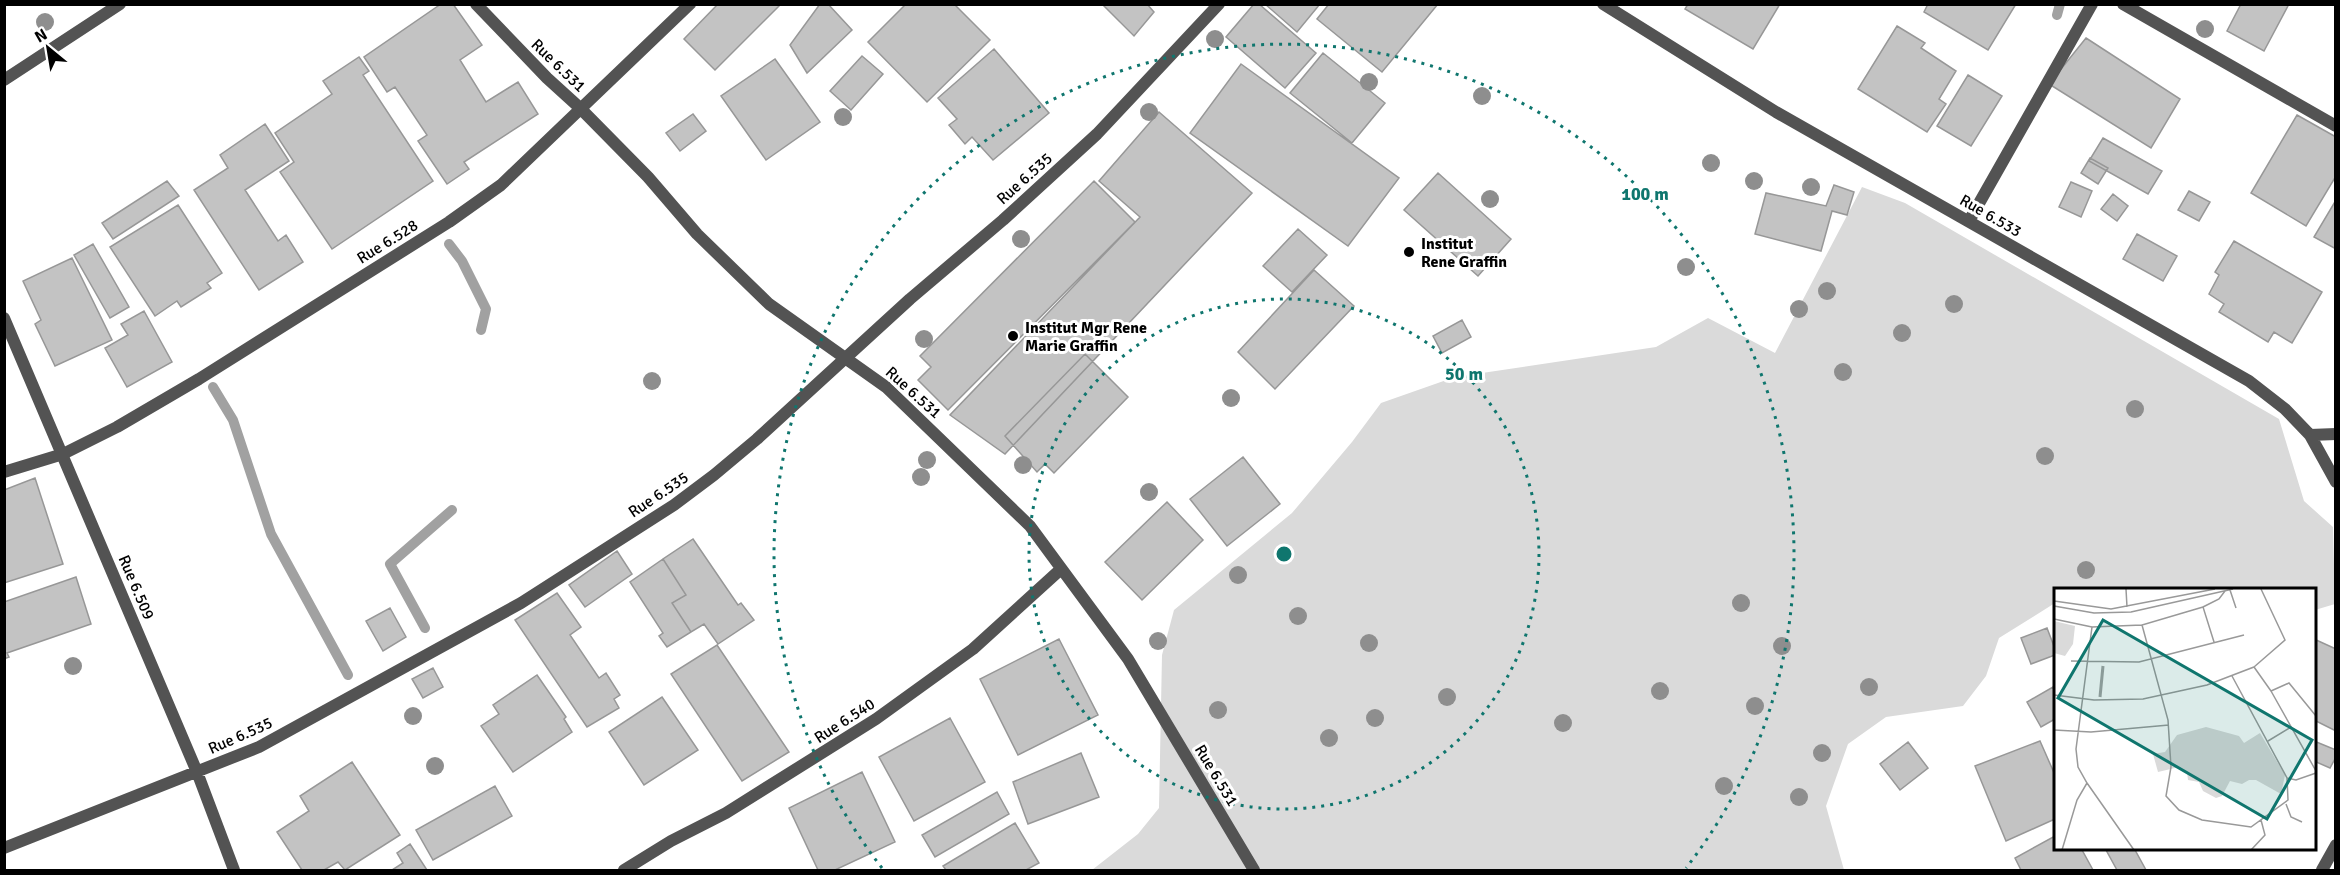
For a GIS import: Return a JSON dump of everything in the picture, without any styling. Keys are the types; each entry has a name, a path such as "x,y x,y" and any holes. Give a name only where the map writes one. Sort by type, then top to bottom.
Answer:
{"street":[{"path":"4,80 120,4"},
{"name":"Rue 6.531","path":"476,4 546,78 580,108 648,177 697,234 768,304 886,387 1030,526 1128,659 1254,870"},
{"name":"Rue 6.528","path":"4,472 63,454 117,427 199,379 449,222 501,185 690,4"},
{"name":"Rue 6.535","path":"4,848 259,747 310,721 511,608 674,505 714,475 1098,134 1219,4"},
{"name":"Rue 6.533","path":"1603,4 1776,112 2249,381 2285,409 2310,435 2336,482"},
{"path":"1969,221 2092,4"},
{"path":"2123,4 2336,126"},
{"name":"Rue 6.509","path":"4,318 197,772 234,870"},
{"path":"2310,435 2336,434"},
{"name":"Rue 6.540","path":"624,870 671,841 726,813 876,719 973,649 1062,569"},
{"path":"2322,870 2336,845"}],"shaded area":[{"path":"1862,187 1905,203 2279,419 2304,501 2333,527 2335,604 2316,610 2316,588 2054,588 2054,604 1999,638 1986,676 1963,706 1886,717 1848,744 1826,806 1844,870 1092,870 1138,834 1159,808 1162,655 1174,610 1292,513 1352,442 1381,403 1455,377 1656,347 1708,318 1775,353"}],"building":[{"path":"441,4 453,4 482,45 460,60 486,102 518,82 538,114 464,162 469,169 447,184 418,141 427,135 395,87 387,92 364,57"},
{"path":"718,4 781,4 715,70 684,39"},
{"path":"820,4 828,4 852,30 807,73 790,45"},
{"path":"906,4 954,4 990,40 927,102 868,42"},
{"path":"1102,4 1147,4 1154,12 1134,36"},
{"path":"1254,4 1259,4 1316,53 1285,88 1226,37"},
{"path":"1265,4 1320,4 1297,32"},
{"path":"1329,4 1438,4 1382,72 1317,19"},
{"path":"1688,4 1780,4 1753,49 1685,9"},
{"path":"1928,4 2016,4 1988,50 1924,12"},
{"path":"2241,4 2289,4 2264,51 2227,31"},
{"path":"1897,26 1925,43 1921,48 1956,71 1939,99 1946,104 1927,132 1858,89"},
{"path":"2086,38 2180,99 2151,148 2049,84"},
{"path":"994,49 1049,113 993,160 972,137 965,144 949,125 957,119 938,98"},
{"path":"1323,53 1385,103 1352,143 1290,93"},
{"path":"862,56 883,74 851,110 830,91"},
{"path":"359,57 369,71 363,75 433,181 332,249 280,172 294,162 275,133 332,94 323,81"},
{"path":"775,59 820,122 766,160 721,96"},
{"path":"1241,64 1399,178 1348,246 1190,133"},
{"path":"1968,75 2002,96 1971,146 1937,126"},
{"path":"1159,112 1252,193 1005,454 950,415 1140,217 1099,181"},
{"path":"693,114 706,131 680,151 666,133"},
{"path":"2297,115 2336,137 2336,176 2306,226 2251,193"},
{"path":"265,124 289,161 245,190 278,241 286,235 303,262 259,290 194,190 228,168 220,155"},
{"path":"2103,138 2162,171 2148,194 2089,161"},
{"path":"2090,158 2108,168 2098,184 2081,173"},
{"path":"1438,173 1511,239 1478,276 1404,210"},
{"path":"167,181 179,196 113,239 102,223"},
{"path":"1094,181 1135,222 948,410 918,380 931,367 920,356"},
{"path":"2071,182 2092,191 2081,217 2059,207"},
{"path":"1834,185 1854,192 1847,215 1832,211 1821,251 1755,234 1766,193 1826,206"},
{"path":"2189,191 2210,202 2199,221 2178,210"},
{"path":"2113,194 2128,206 2117,221 2101,209"},
{"path":"2336,200 2336,249 2314,237"},
{"path":"178,205 222,273 207,283 211,288 181,307 177,301 155,316 110,247"},
{"path":"1298,229 1327,255 1292,292 1263,266"},
{"path":"2137,234 2177,256 2163,281 2123,259"},
{"path":"2234,241 2322,292 2292,343 2274,332 2268,342 2219,312 2224,304 2209,294 2219,275 2215,272"},
{"path":"93,244 129,307 110,318 74,255"},
{"path":"72,258 112,340 55,366 35,324 41,320 23,281"},
{"path":"1314,270 1354,306 1275,389 1238,352"},
{"path":"144,311 172,362 127,387 105,348 128,335 121,324"},
{"path":"1462,320 1471,337 1442,353 1433,336"},
{"path":"1085,354 1128,397 1054,473 1045,464 1037,472 1005,436"},
{"path":"1243,457 1280,504 1227,546 1190,499"},
{"path":"35,478 63,564 4,583 4,490"},
{"path":"1167,502 1203,540 1142,600 1105,562"},
{"path":"693,539 738,605 741,603 754,620 718,644 704,624 691,632 672,603 686,595 663,559"},
{"path":"617,551 632,574 585,607 569,585"},
{"path":"663,559 686,595 672,603 691,632 667,647 659,636 663,633 630,582"},
{"path":"76,577 91,624 7,653 9,657 4,659 4,602"},
{"path":"557,593 581,627 570,635 599,678 606,673 620,695 614,699 619,708 587,727 515,620"},
{"path":"390,608 406,637 383,651 366,621"},
{"path":"2047,628 2054,646 2054,655 2031,664 2021,638"},
{"path":"1059,639 1098,715 1018,755 980,679"},
{"path":"2316,640 2336,649 2336,731 2316,721"},
{"path":"717,645 789,752 742,781 671,674"},
{"path":"433,668 443,687 423,698 412,679"},
{"path":"537,675 566,717 564,719 572,732 513,772 481,726 499,714 493,705"},
{"path":"2053,687 2054,720 2041,727 2027,702"},
{"path":"662,697 698,750 644,785 609,732"},
{"path":"950,718 985,782 914,821 879,757"},
{"path":"2040,741 2054,773 2054,819 2006,841 1975,766"},
{"path":"1908,742 1928,768 1900,790 1880,764"},
{"path":"2316,742 2336,750 2336,757 2330,768 2316,762"},
{"path":"1081,753 1099,797 1028,824 1013,782"},
{"path":"352,762 400,835 345,870 338,862 324,870 302,870 277,832 309,811 300,796"},
{"path":"862,772 895,842 835,870 818,870 789,808"},
{"path":"495,786 512,816 433,860 416,830"},
{"path":"997,792 1009,814 935,857 922,835"},
{"path":"1015,823 1039,863 1026,870 946,870 943,866"},
{"path":"2054,837 2054,851 2083,851 2093,870 2021,870 2015,858"},
{"path":"410,844 427,870 392,870 403,863 397,853"},
{"path":"2107,851 2136,851 2146,870 2117,870"}],"waterway":[{"path":"2057,15 2060,4"},
{"path":"449,244 462,261 486,309 481,330"},
{"path":"213,387 233,420 271,534 348,675"},
{"path":"425,628 390,564 452,510"}],"place":[{"name":"Institut Rene Graffin","path":"1409,252"},
{"name":"Institut Mgr Rene Marie Graffin","path":"1013,336"}]}
